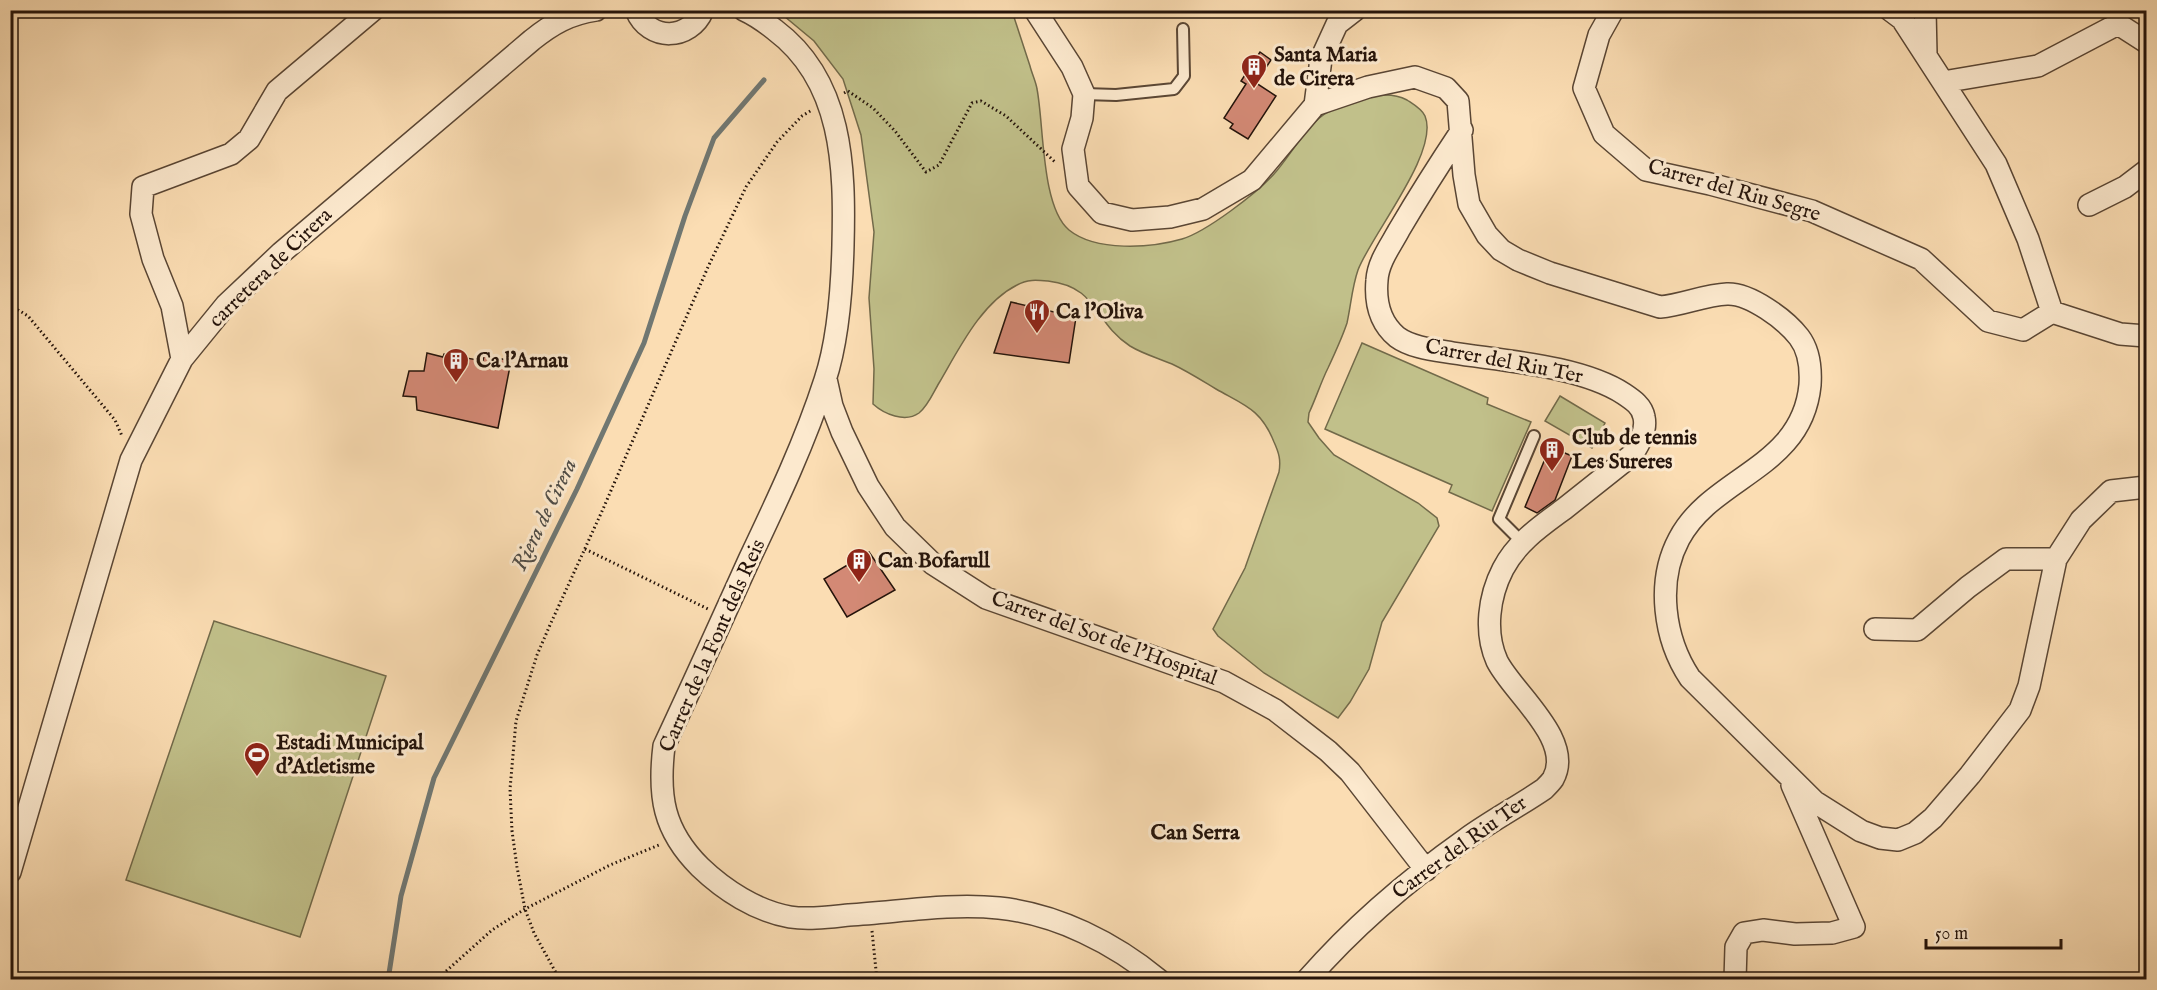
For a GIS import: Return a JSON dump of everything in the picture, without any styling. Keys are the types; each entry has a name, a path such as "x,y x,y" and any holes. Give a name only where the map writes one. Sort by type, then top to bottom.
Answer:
{"street":[{"path":"182,359 172,306 153,259 141,214 143,187 231,154 249,139 277,91 373,10"},
{"name":"carretera de Cirera","path":"10,872 131,460 182,359 226,305 281,253 532,40 568,16 596,10"},
{"path":"636,10 645,25 658,33 672,35 695,24 703,10"},
{"name":"Carrer de la Font dels Reis","path":"744,10 763,21 797,49 809,64 828,99 838,135 842,165 844,213 841,294 826,378 797,457 664,746 661,773 666,818 676,838 692,859 726,888 746,901 768,910 791,917 819,918 968,906 1028,913 1074,927 1094,937 1143,966 1159,980"},
{"path":"1035,10 1072,68 1084,94 1082,118 1073,149 1078,186 1102,213 1132,220 1170,217 1203,208 1252,180 1315,105 1368,87 1415,77 1446,88 1458,101 1464,175 1469,204 1486,235 1501,250 1518,260 1550,273 1660,307 1678,305 1714,295 1730,294 1749,300 1773,313 1793,329 1804,343 1810,376 1804,413 1781,448 1764,464 1698,512 1686,526 1672,555 1666,607 1673,645 1690,678 1815,802 1861,831 1880,838 1898,840 1915,833 1933,818 1970,775 2020,710 2029,686 2056,559 2081,520 2111,491 2146,487"},
{"path":"1315,105 1321,59 1337,24 1355,10"},
{"name":"Carrer del Riu Segre","path":"1612,10 1599,35 1584,87 1604,134 1646,170 1710,184 1812,212 1921,259 1988,321 2023,330 2052,312"},
{"path":"1890,10 1902,19 1996,164 2028,239 2052,312 2120,334 2146,336"},
{"path":"1925,10 1926,55"},
{"path":"1943,82 2038,66 2117,17 2146,42"},
{"name":"Carrer del Riu Ter","path":"1307,980 1358,926 1425,870 1467,838 1544,789 1553,779 1557,766 1557,753 1546,729 1497,661 1490,637 1493,594 1503,568 1522,542 1632,455 1644,430 1644,417 1640,407 1633,400 1596,380 1551,369 1421,347 1399,338 1386,327 1379,312 1376,295 1377,276 1384,257 1461,130"},
{"path":"2089,205 2125,187 2146,171"},
{"name":"Carrer del Sot de l'Hospital","path":"826,378 832,406 842,432 876,501 895,527 933,564 986,598 1224,682 1275,710 1328,751 1350,772 1425,870"},
{"path":"1875,629 1917,630 1968,587 2006,559 2056,559"},
{"path":"1735,980 1736,947 1744,933 1763,930 1795,934 1832,933 1854,927 1788,776"}],"lane":[{"path":"1084,94 1116,95 1174,89 1184,76 1183,29"},
{"path":"1522,542 1499,519 1534,436"}],"path":[{"path":"560,980 538,941 525,909 512,831 510,789 516,721 537,655 708,267 746,187 777,142 802,116 828,99 848,91 873,108 896,131 926,172 939,165 972,103 981,101 1006,116 1059,166 1077,178"},
{"path":"10,305 28,316 115,420 131,460"},
{"path":"585,549 723,617"},
{"path":"436,980 492,930 525,909 610,865 676,838"},
{"path":"871,914 877,980"}],"shaded area":[{"path":"778,11 1012,11 1036,86 1048,185 1053,203 1060,219 1069,230 1080,237 1108,245 1140,246 1169,242 1204,229 1231,211 1266,182 1314,123 1337,108 1367,97 1388,95 1407,100 1422,111 1427,132 1423,150 1414,171 1358,270 1347,323 1309,413 1308,422 1334,455 1418,503 1437,518 1439,526 1382,622 1369,669 1338,718 1264,673 1218,636 1213,629 1245,568 1279,472 1278,453 1269,431 1257,415 1243,404 1178,367 1130,346 1118,337 1087,298 1077,290 1065,285 1036,280 1017,285 992,303 972,328 928,403 919,413 907,417 895,416 873,404 874,369 869,298 874,232 861,135 843,79 814,41"},
{"path":"1362,343 1488,398 1487,404 1531,422 1492,511 1449,492 1452,485 1325,429"},
{"path":"1560,396 1605,423 1592,448 1545,421"},
{"name":"Estadi Municipal d'Atletisme","path":"214,621 386,676 300,937 126,880"}],"building":[{"name":"Santa Maria de Cirera","path":"1260,52 1271,60 1256,83 1276,96 1248,139 1230,128 1233,124 1224,118 1246,84 1241,81"},
{"name":"Ca l'Oliva","path":"1011,302 1076,317 1069,363 994,353"},
{"name":"Ca l'Arnau","path":"427,353 483,361 484,355 511,361 498,428 417,410 416,397 403,396 409,371 424,371"},
{"name":"Club de tennis Les Sureres","path":"1550,447 1572,456 1555,500 1537,513 1525,507"},
{"name":"Can Bofarull","path":"869,552 895,590 847,617 824,579"}],"waterway":[{"name":"Riera de Cirera","path":"805,14 808,10"},
{"name":"Riera de Cirera","path":"388,980 401,896 434,778 577,489 644,343 685,216 714,138 764,80"}],"place":[{"name":"Santa Maria de Cirera","path":"1254,90"},
{"name":"Ca l'Oliva","path":"1037,335"},
{"name":"Ca l'Arnau","path":"456,384"},
{"name":"Club de tennis Les Sureres","path":"1552,473"},
{"name":"Can Bofarull","path":"859,584"},
{"name":"Estadi Municipal d'Atletisme","path":"257,778"}],"district":[{"name":"Can Serra","path":"1195,833"}]}
